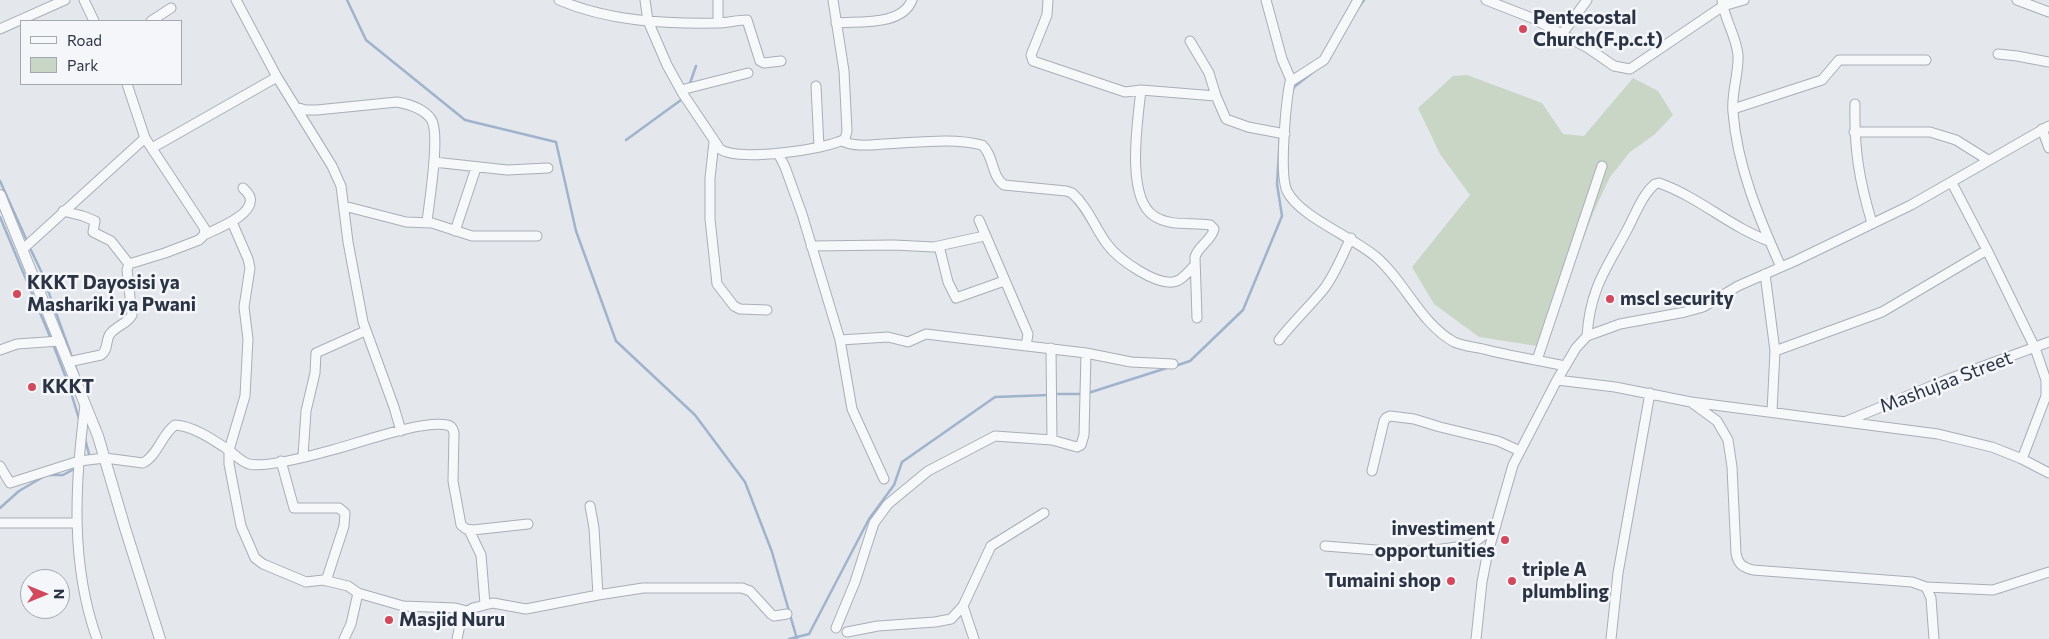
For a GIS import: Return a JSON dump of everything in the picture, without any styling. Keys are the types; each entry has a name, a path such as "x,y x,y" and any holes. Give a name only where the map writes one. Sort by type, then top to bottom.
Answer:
{"street":[{"path":"20,20 65,0"},
{"path":"84,0 94,20"},
{"path":"236,0 277,77 341,186 355,284 365,331 391,399 400,431"},
{"path":"559,0 571,5 619,17 648,21 718,23 748,20 760,60 764,63 781,61"},
{"path":"645,0 648,21 681,90 714,142 720,149 728,153 778,153 819,147 846,137 844,71 833,0"},
{"path":"718,0 718,23"},
{"path":"836,23 887,19 900,15 909,7 912,0"},
{"path":"1048,0 1047,14 1031,55 1032,61 1125,92 1142,90 1216,96"},
{"path":"1266,0 1282,58 1291,80 1285,134 1284,172 1288,193 1298,204 1316,218 1351,238 1386,265 1432,323 1452,341 1493,352 1565,366"},
{"path":"1291,80 1311,70 1324,60 1358,0"},
{"path":"1486,0 1532,18 1588,48 1614,66 1630,69 1722,3 1744,0"},
{"path":"1562,34 1587,0"},
{"path":"2017,0 2049,12"},
{"path":"1722,3 1736,42 1738,56 1732,109 1736,137 1747,182 1781,267"},
{"path":"153,20 171,8"},
{"path":"0,29 20,20"},
{"path":"1190,41 1209,73 1224,116 1230,121 1285,134"},
{"path":"1998,54 2049,62"},
{"path":"1732,109 1822,80 1839,60 1926,60"},
{"path":"681,90 748,74"},
{"path":"152,148 277,77"},
{"path":"127,85 145,138 205,229 204,235"},
{"path":"816,86 819,147"},
{"path":"1142,90 1136,134 1136,165 1140,196 1154,216 1177,224 1205,224 1214,228 1214,233 1196,253 1197,318"},
{"path":"296,107 305,110 317,110 390,103 406,104 421,110 433,122 434,162 427,222"},
{"path":"1855,104 1854,132 1859,179 1872,223"},
{"path":"1476,639 1482,582 1510,475 1520,451 1557,380 1576,348 1587,336 1620,324 1685,312 1703,306 1764,274 1952,183 1988,160 2046,128 2049,148"},
{"path":"1854,132 1930,132 1956,140 1988,160"},
{"path":"23,249 145,138"},
{"path":"842,140 847,143 867,145 938,142 982,145 987,151 999,181 1004,185 1072,193 1110,248 1141,272 1158,279 1174,282 1195,266"},
{"path":"714,142 710,178 710,219 716,284 734,306 745,309 767,310"},
{"path":"778,153 791,181 840,340 852,409 884,479"},
{"path":"434,162 476,168 516,170 548,168"},
{"path":"1537,360 1602,166"},
{"path":"454,231 476,168"},
{"path":"1587,336 1590,310 1598,282 1640,205 1655,184 1659,183 1683,193 1737,227 1769,241"},
{"path":"1952,183 2035,348 2046,380 2046,396 2022,459"},
{"path":"129,264 165,254 199,240 204,235 243,215 250,204 250,196 243,188"},
{"path":"0,195 60,341 105,458 124,528 160,639"},
{"path":"344,206 406,222 427,222 475,236 537,236"},
{"path":"63,211 95,221 93,232 111,241 129,264"},
{"path":"979,220 984,236 1028,334 1026,346"},
{"path":"232,222 250,268 244,307 248,339 245,396 229,450 229,464 240,522 254,558 263,564 303,581 326,581 350,587 358,593 403,606 456,608 467,611"},
{"path":"812,246 939,246 984,236"},
{"path":"1280,340 1334,273 1351,238"},
{"path":"939,246 948,282 956,298 1004,281"},
{"path":"1775,351 1882,312 1987,250"},
{"path":"68,362 101,355 105,352 110,334 129,321 132,315 127,270 129,264"},
{"path":"1764,274 1775,351 1772,412"},
{"path":"303,456 306,411 314,377 316,353 365,331"},
{"path":"840,340 888,337 908,342 926,334 1051,348 1131,362 1173,364"},
{"path":"0,350 16,344 60,341"},
{"name":"Mashujaa Street","path":"1844,422 1946,380 2049,342"},
{"path":"1051,348 1052,440"},
{"path":"836,628 855,582 874,522 888,504 928,471 990,438 1002,436 1052,440 1077,447 1082,444 1086,353"},
{"path":"1557,380 1650,393 1691,402 1938,434 1992,447 2022,459 2049,473"},
{"path":"1611,639 1618,573 1650,393"},
{"path":"1691,402 1717,421 1728,440 1732,467 1736,553 1737,561 1743,568 1912,582 1926,587 1993,590 2049,572"},
{"path":"85,404 79,461 76,522 84,596 97,639"},
{"path":"1372,471 1384,421 1390,416 1414,419 1498,441 1520,451"},
{"path":"0,466 7,481 10,483 79,461 105,458 143,464 152,456 170,429 176,425 186,427 229,450 248,464 260,465 400,431 433,425 447,425 452,428 454,433 453,481 461,523 469,530 481,555 485,604"},
{"path":"281,461 294,508 339,508 344,512 344,526 326,581"},
{"path":"590,506 594,528 598,594"},
{"path":"847,632 878,626 944,621 957,615 991,546 1044,513"},
{"path":"0,523 76,522"},
{"path":"469,530 528,524"},
{"path":"1325,546 1389,551 1445,549 1471,544 1496,525"},
{"path":"1926,587 1931,598 1934,639"},
{"path":"457,639 460,618 467,611 485,604 493,603 526,609 598,594 657,588 742,588 750,591 770,614 787,614"},
{"path":"344,639 351,624 358,593"},
{"path":"963,606 974,639"}],"green space":[{"path":"1467,75 1542,103 1563,134 1584,136 1633,78 1658,91 1673,115 1654,135 1630,152 1610,177 1537,346 1479,337 1434,304 1412,267 1470,195 1440,154 1418,108 1453,76"}],"waterway":[{"path":"347,0 366,40 465,120 556,142 576,231 616,341 695,415 745,482 772,552 797,639"},
{"path":"1359,7 1364,0"},
{"path":"689,86 696,66"},
{"path":"1292,92 1294,87 1317,69"},
{"path":"626,140 681,100 682,96"},
{"path":"1175,366 1190,361 1243,310 1282,216 1277,184 1280,136"},
{"path":"0,181 27,241"},
{"path":"0,217 51,339"},
{"path":"29,246 41,271 78,374"},
{"path":"53,344 80,422"},
{"path":"1054,394 1085,394 1170,367"},
{"path":"789,639 809,634 869,519 894,485 902,462 995,397 1049,395"},
{"path":"85,439 90,458"},
{"path":"48,475 63,475 76,468"},
{"path":"0,508 19,491 43,477"}],"place":[{"name":"Pentecostal Church(F.p.c.t)","path":"1523,29"},
{"name":"KKKT Dayosisi ya Mashariki ya Pwani","path":"17,294"},
{"name":"mscl security","path":"1610,299"},
{"name":"KKKT","path":"32,387"},
{"name":"investiment opportunities","path":"1505,540"},
{"name":"Tumaini shop","path":"1451,581"},
{"name":"triple A plumbling","path":"1512,581"},
{"name":"Masjid Nuru","path":"389,620"}]}
